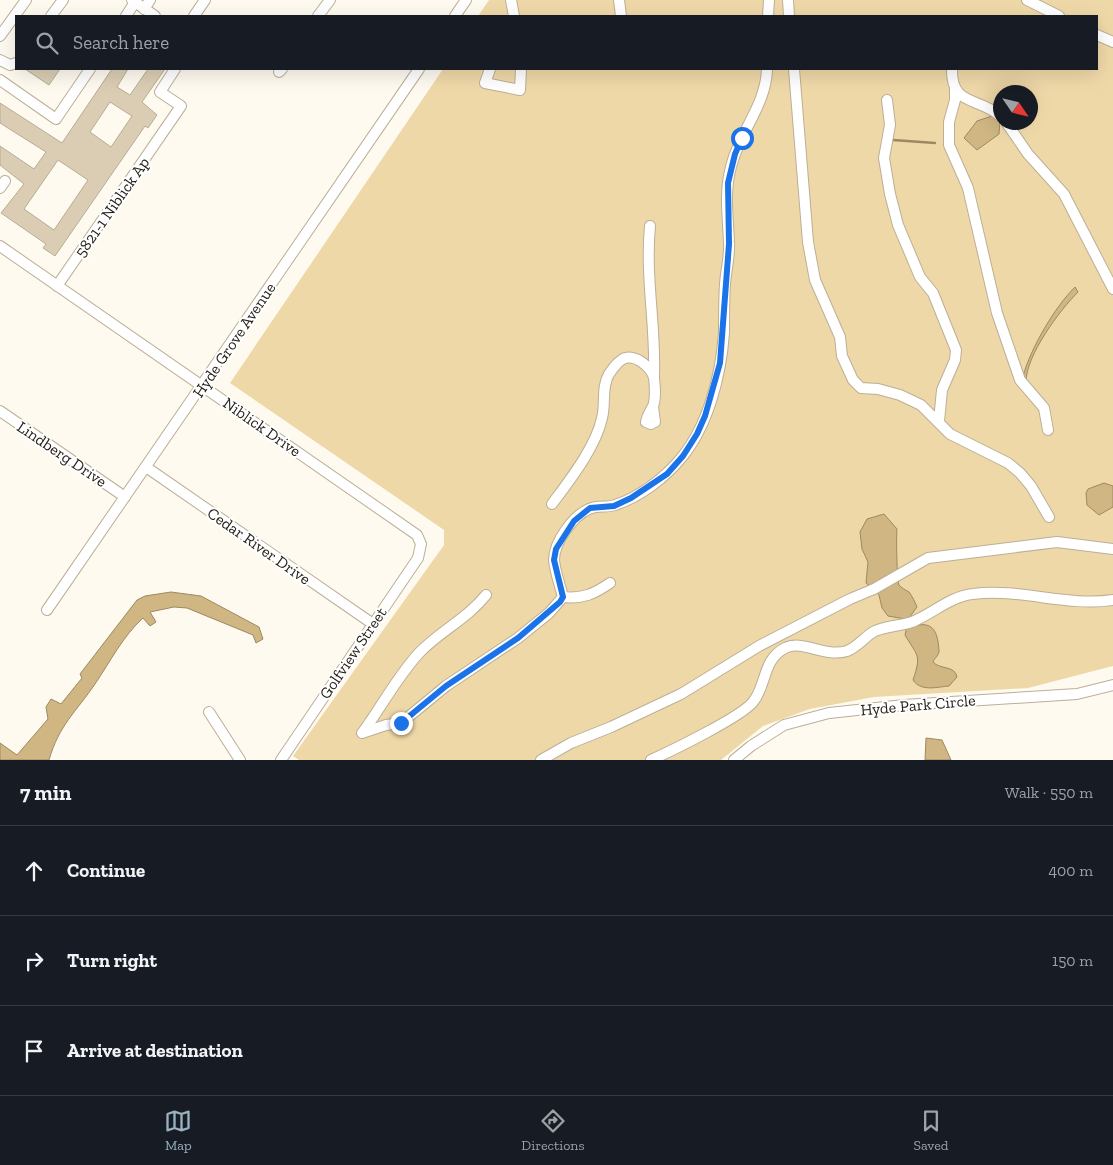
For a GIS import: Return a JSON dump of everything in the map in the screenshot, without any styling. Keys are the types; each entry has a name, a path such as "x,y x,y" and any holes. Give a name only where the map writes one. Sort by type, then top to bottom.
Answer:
{"street":[{"path":"0,36 2,24 26,0"},
{"path":"52,15 63,0"},
{"path":"195,15 206,0"},
{"path":"319,15 330,0"},
{"path":"456,15 466,0"},
{"path":"511,0 514,15"},
{"path":"619,0 621,15"},
{"path":"768,15 769,0"},
{"path":"788,0 789,15"},
{"path":"1027,0 1057,15"},
{"path":"127,15 140,3 154,15"},
{"path":"1098,35 1113,42"},
{"path":"0,60 10,65 15,64"},
{"path":"0,80 56,119 89,70"},
{"name":"5821-1 Niblick Ap","path":"57,286 181,106 160,92 174,70"},
{"name":"Hyde Grove Avenue","path":"47,610 203,386 418,70"},
{"path":"490,70 485,83 520,90 521,70"},
{"path":"563,597 554,560 564,534 574,521 590,508 614,506 631,498 667,474 683,456 697,434 705,416 720,363 724,334 725,284 729,244 727,206 729,175 735,154 764,92 766,70"},
{"path":"794,70 808,242 815,280 840,337 842,356 853,380 861,388 878,389 900,395 921,405 950,434 987,452 1020,473 1049,517"},
{"path":"952,70 955,100 949,122 950,145 968,188 997,313 1020,380 1044,408 1048,430"},
{"path":"954,88 967,100 993,111"},
{"path":"887,100 890,125 884,158 898,225 920,276 933,293 950,330 956,350 956,360 942,390 939,421"},
{"path":"1012,130 1028,154 1064,194 1113,289"},
{"path":"650,226 648,280 655,354 653,407"},
{"name":"Niblick Drive","path":"0,246 418,536 421,544"},
{"path":"552,504 597,433 602,418 604,388 609,375 617,363 626,357 634,358 644,363 652,371 654,378"},
{"name":"Lindberg Drive","path":"0,411 125,497"},
{"name":"Cedar River Drive","path":"146,467 372,624"},
{"path":"541,760 571,742 611,727 681,694 759,646 899,576 928,558 1056,542 1113,549"},
{"name":"Golfview Street","path":"281,760 418,558 421,544"},
{"path":"486,595 470,614 420,652 407,667 362,733 386,724 401,723 446,686 518,638 549,613 563,597 584,597 594,594 610,583"},
{"path":"651,760 748,708 757,696 770,662 778,652 787,647 806,646 829,653 848,651 872,633 920,618 971,594 1038,597 1095,603 1113,600"},
{"name":"Hyde Park Circle","path":"734,760 751,746 784,725 828,713 904,705 1077,694 1113,685"},
{"path":"209,712 240,760"}],"shaded area":[{"path":"489,0 1113,0 1113,666 1028,688 874,697 810,709 763,726 721,760 299,760 293,756 444,545 444,530 230,383 442,70 1098,70 1098,15 479,15"},
{"path":"992,116 993,130 999,130 999,134 977,150 964,138 977,121"},
{"path":"1075,287 1078,292 1062,310 1038,346 1027,371 1026,382 1023,376 1037,341 1051,317"},
{"path":"1104,483 1113,486 1113,507 1099,515 1087,505 1086,493 1088,489"},
{"path":"884,514 897,529 899,585 909,592 917,607 909,618 914,626 927,625 934,630 938,640 939,651 933,662 956,673 957,677 949,686 934,688 916,684 913,680 918,660 905,635 907,626 905,619 888,616 882,608 879,595 866,583 868,562 862,549 860,532 867,519"},
{"path":"171,592 201,596 259,627 263,639 256,643 253,635 187,608 174,607 150,612 156,622 150,626 143,618 129,633 63,728 49,760 0,760 0,743 17,755 48,719 46,707 51,699 61,704 82,678 80,674 137,600 145,596"},
{"path":"926,738 942,740 951,760 925,760"}],"building":[{"path":"26,70 59,70 49,85"},
{"path":"111,70 127,70 117,87 130,95 147,70 164,70 142,102 157,115 148,128 145,126 55,256 43,248 46,244 1,213 24,184 0,165 0,146 34,169 46,152 0,123 0,103 62,143","holes":["110,102 132,116 111,147 90,132","58,160 88,180 54,230 24,209"]}],"waterway":[{"path":"893,140 935,143"}],"route":[{"path":"401,723 417,712 446,686 497,650 518,638 549,613 563,597 554,560 556,549 574,521 590,508 614,506 631,498 667,474 683,456 697,434 705,416 720,363 724,334 725,284 729,244 728,183 730,168 742,138"}]}
